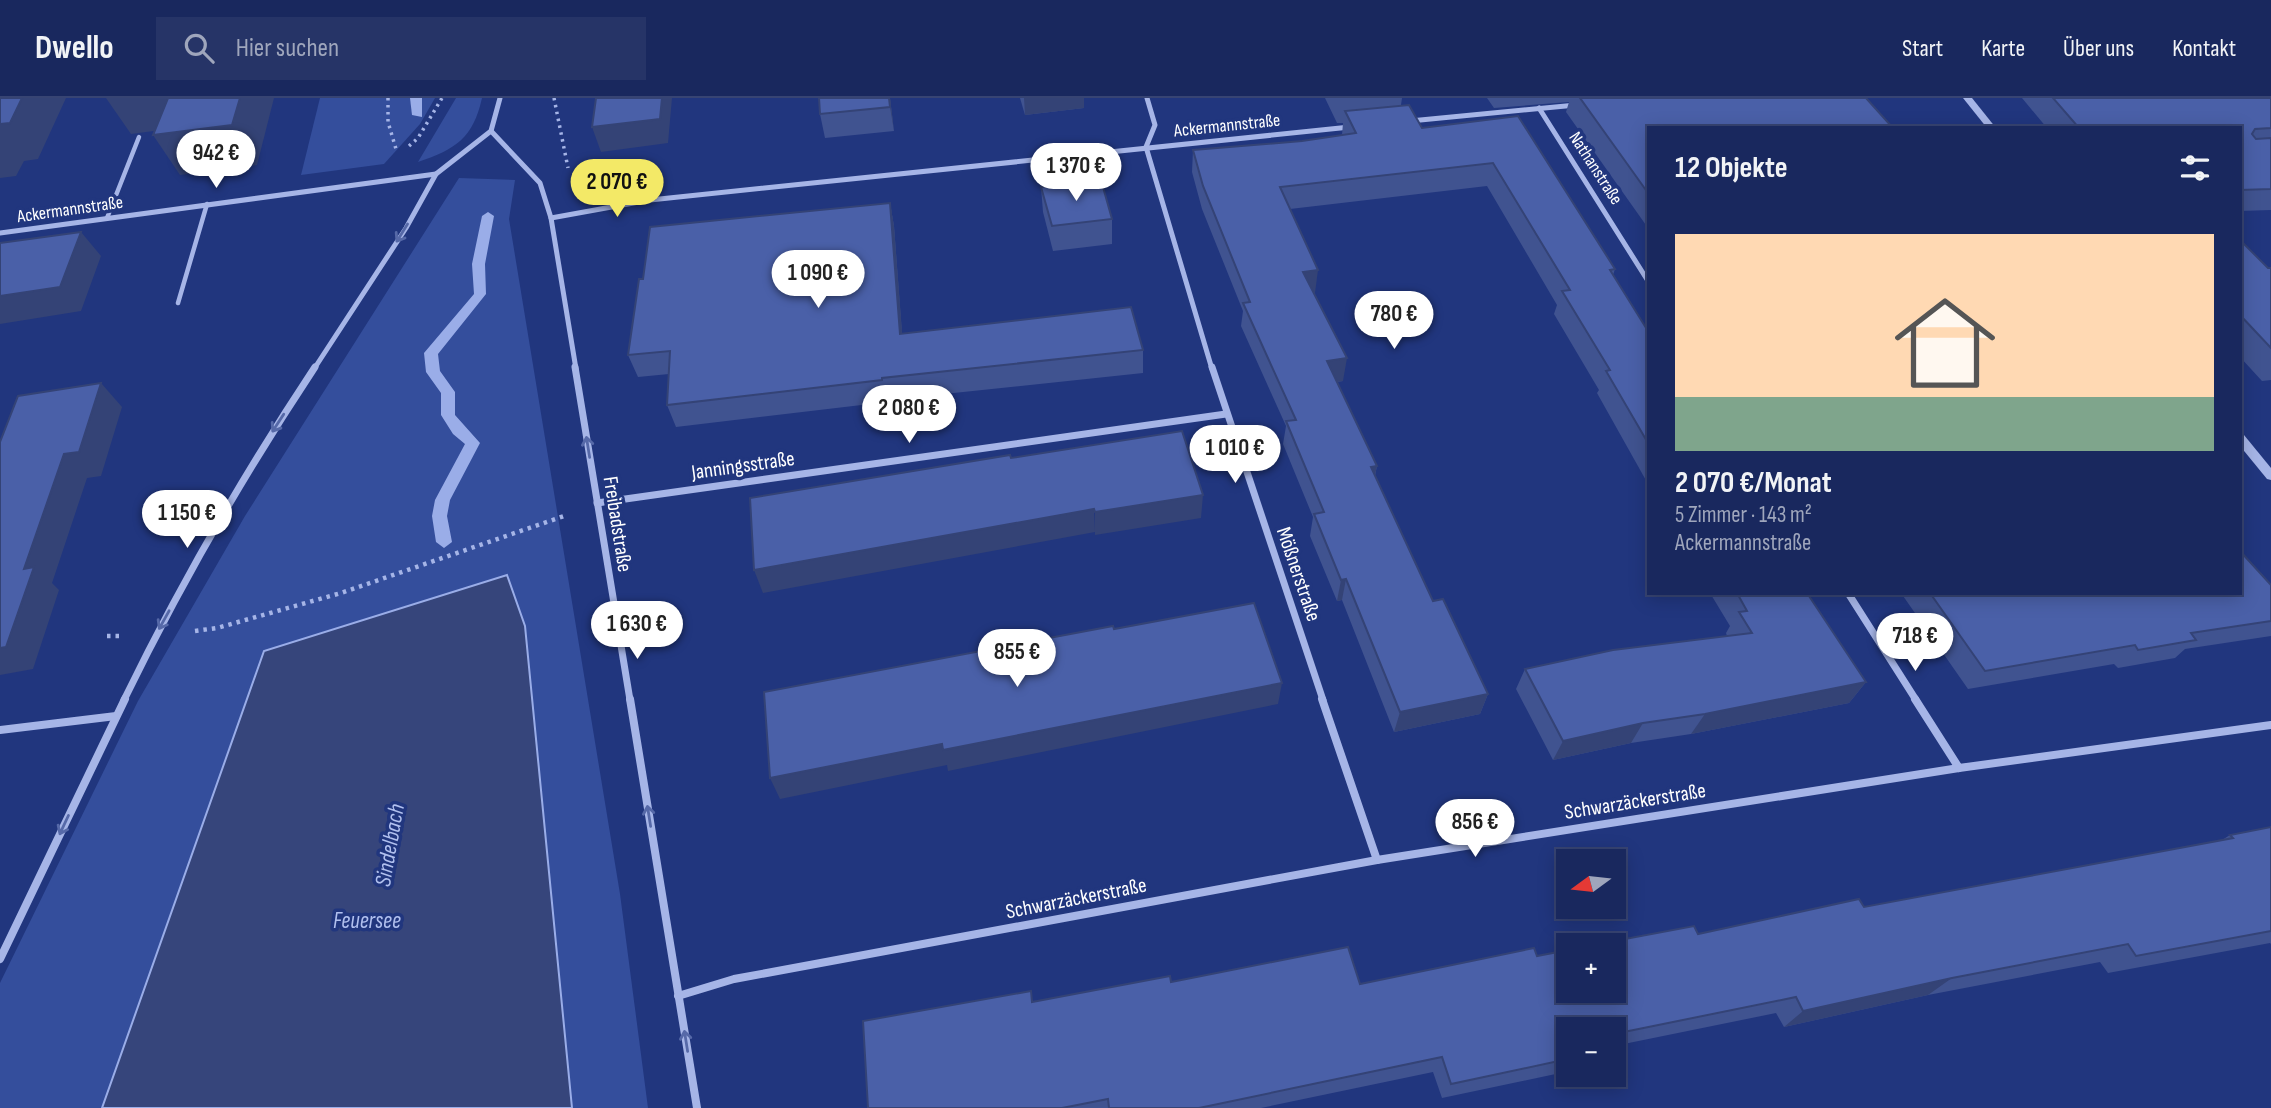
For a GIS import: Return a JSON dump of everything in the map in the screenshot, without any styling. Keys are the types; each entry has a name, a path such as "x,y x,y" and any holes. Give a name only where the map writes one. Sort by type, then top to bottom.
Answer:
{"street":[{"path":"0,959 155,636 254,459 406,228 436,174 491,131 500,98"},
{"name":"Mößnerstraße","path":"1147,98 1155,125 1146,147 1226,414 1377,860"},
{"path":"1967,98 1990,126"},
{"path":"1403,122 1578,105"},
{"name":"Nathanstraße","path":"1539,108 1647,279"},
{"name":"Ackermannstraße","path":"551,218 650,200 1363,126"},
{"name":"Freibadstraße","path":"491,131 540,183 551,218 697,1108"},
{"name":"Ackermannstraße","path":"0,233 436,174"},
{"name":"Janningsstraße","path":"597,503 1226,414"},
{"path":"2242,440 2271,476"},
{"path":"1849,595 1959,768"},
{"path":"0,730 116,716"},
{"name":"Schwarzäckerstraße","path":"678,996 734,979 1377,860 1959,768 2271,725"}],"lane":[{"path":"107,218 139,137"},
{"path":"177,303 207,204"}],"path":[{"path":"388,98 388,122 398,155"},
{"path":"408,147 418,138 442,98"},
{"path":"554,98 569,176 580,212"},
{"path":"107,636 155,636 217,628 341,593 525,531 597,503"}],"shaded area":[{"path":"320,98 435,98 420,124 384,164 301,175"},
{"path":"456,98 482,98 474,123 453,147 418,162"},
{"path":"459,178 515,180 509,219 620,894 648,1108 572,1108 525,626 507,575 264,651 102,1108 0,1108 0,983 138,701 245,516"}],"water":[{"name":"Feuersee","path":"507,575 525,626 572,1108 102,1108 264,651"}],"building":[{"path":"0,98 22,98 10,123 0,124"},
{"path":"168,98 240,98 232,125 153,135"},
{"path":"596,98 662,98 660,119 592,127"},
{"path":"819,98 889,98 890,107 820,114"},
{"path":"1580,98 1866,98 1891,126 1647,126 1647,192"},
{"path":"2053,98 2271,98 2271,128 2255,129 2252,134 2256,139 2271,138 2271,189 2242,190 2242,126 2077,126"},
{"path":"1409,105 1422,128 1518,116 1615,269 1610,270 1647,329 1647,441 1606,371 1610,370 1562,291 1570,290 1493,163 1280,187 1318,270 1303,272 1347,358 1327,361 1377,466 1371,467 1433,601 1443,599 1488,694 1400,712 1346,579 1341,580 1314,514 1324,512 1286,421 1296,420 1243,303 1250,302 1203,186 1193,150 1302,141 1356,133 1345,111"},
{"path":"1101,180 1112,219 1052,226 1041,187"},
{"path":"890,203 900,334 1131,307 1143,350 882,378 667,405 670,351 628,355 650,227"},
{"path":"81,232 60,287 0,296 0,243"},
{"path":"2242,242 2271,268 2271,348 2242,317"},
{"path":"101,383 79,452 64,454 24,569 34,567 6,647 0,648 0,442 18,396"},
{"path":"1182,431 1203,495 1095,512 1094,509 754,570 750,498 1010,455 1011,458"},
{"path":"2242,553 2271,585 2271,621 2191,633 2196,640 2138,650 2135,645 1985,671 1931,595 2242,595"},
{"path":"1738,595 1808,595 1866,682 1705,714 1643,723 1563,741 1525,669 1613,650 1752,633 1739,612 1747,611"},
{"path":"1254,603 1282,683 943,750 942,744 770,778 764,692 1113,626 1114,629"},
{"path":"2271,827 2271,931 2136,956 2128,944 1952,978 1803,1011 1796,997 1626,1032 1626,1017 1556,1017 1556,1062 1451,1084 1442,1057 1199,1108 1109,1108 1108,1099 1062,1108 868,1108 863,1021 1031,991 1032,1002 1170,976 1171,982 1348,947 1360,984 1534,948 1537,956 1556,952 1556,1003 1626,1003 1626,939 1694,926 1698,934 1859,899 1864,907 2233,838 2230,835"}],"waterway":[{"name":"Sindelbach","path":"416,98 418,115"},
{"name":"Sindelbach","path":"444,542 440,516 442,500 473,443 458,430 448,415 448,392 433,372 431,353 480,294 478,264 488,216"}]}
